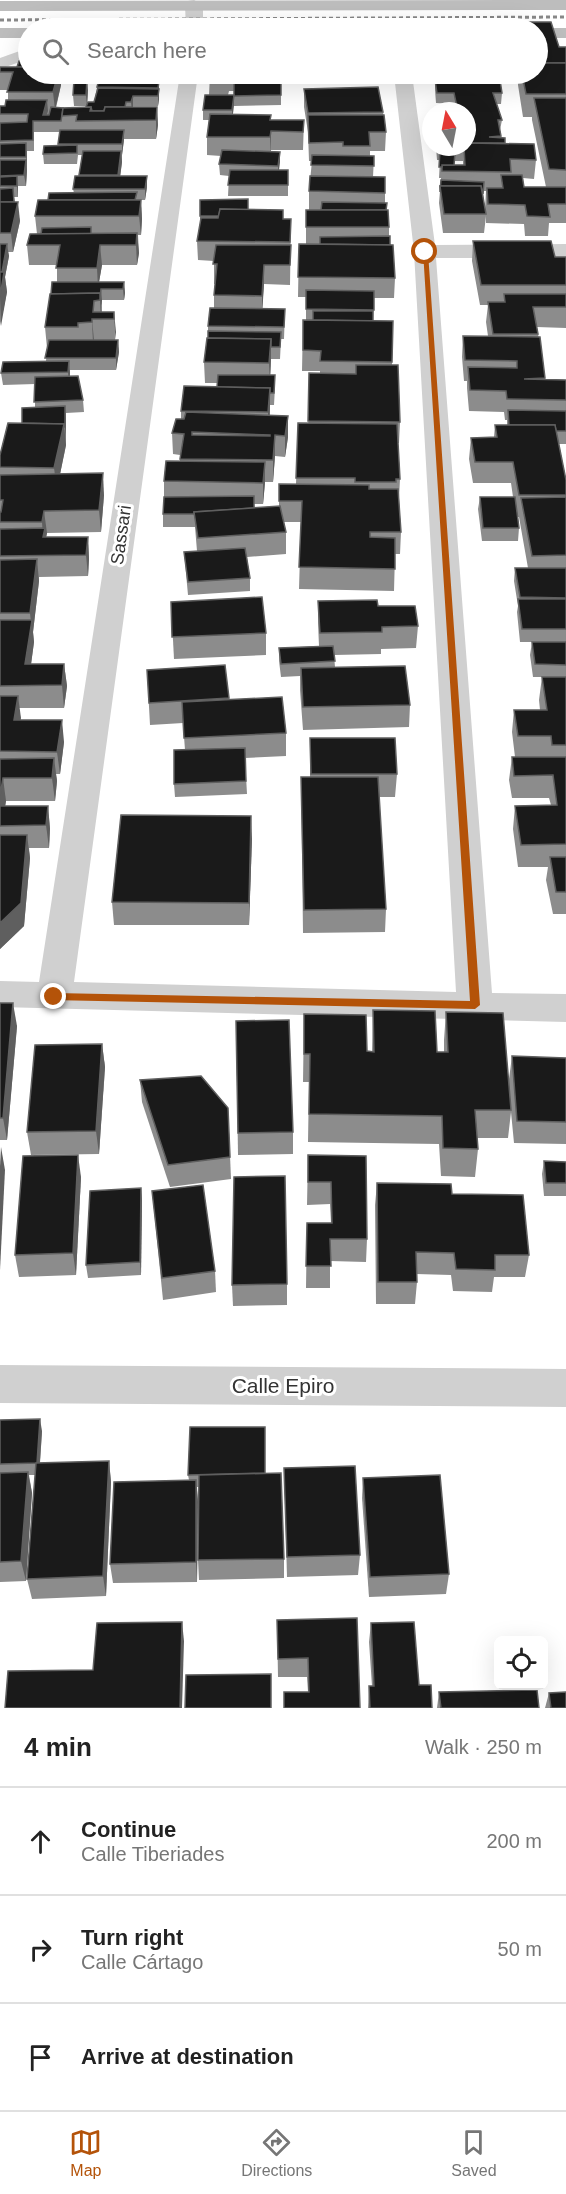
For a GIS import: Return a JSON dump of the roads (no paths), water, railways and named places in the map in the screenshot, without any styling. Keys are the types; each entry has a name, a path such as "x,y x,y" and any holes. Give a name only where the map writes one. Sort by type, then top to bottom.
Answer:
{"main road":[{"path":"2,10 495,2 566,5"},
{"path":"0,33 18,33"},
{"path":"548,33 566,33"}],"street":[{"path":"194,6 194,18"},
{"path":"0,64 18,56"},
{"name":"Sassari","path":"54,997 188,84"},
{"path":"404,84 425,252 475,1005"},
{"path":"425,252 566,251"},
{"path":"0,994 566,1008"},
{"name":"Calle Epiro","path":"0,1384 566,1388"}],"railway":[{"path":"377,18 566,17"},
{"path":"0,20 18,20"}]}
